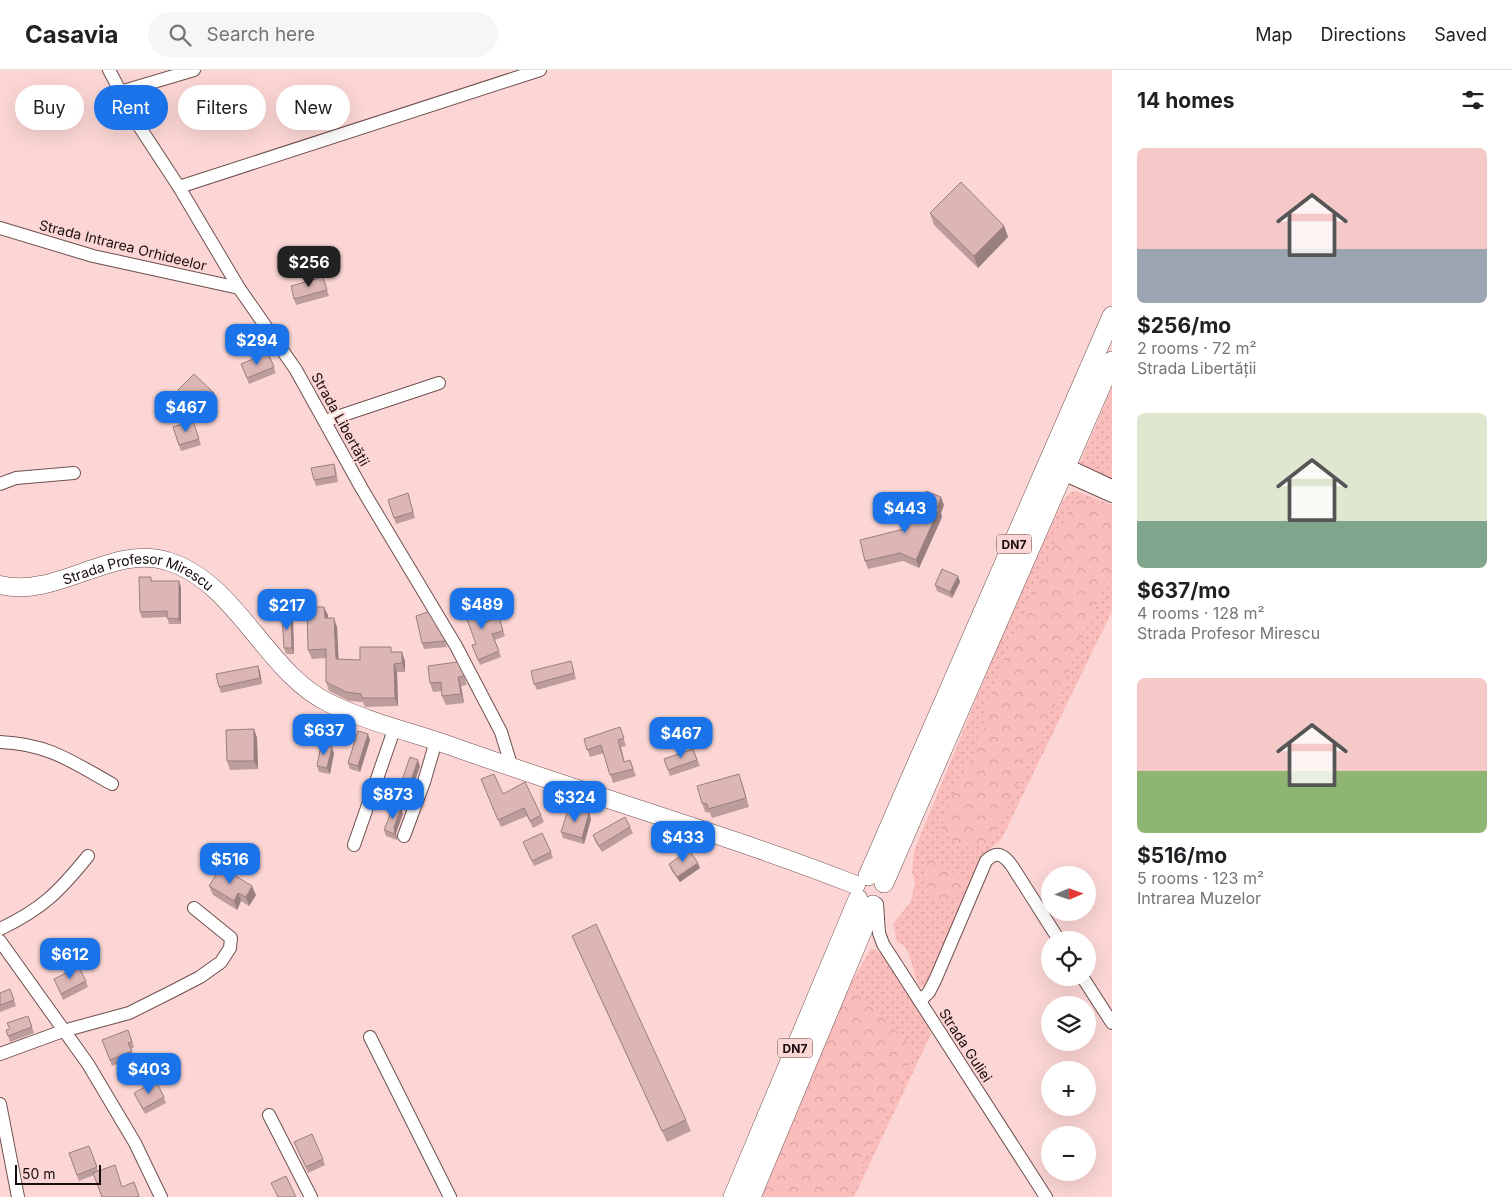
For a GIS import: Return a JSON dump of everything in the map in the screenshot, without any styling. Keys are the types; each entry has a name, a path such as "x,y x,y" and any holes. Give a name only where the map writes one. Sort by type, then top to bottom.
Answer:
{"main road":[{"name":"DN7","path":"751,1197 869,892 1112,316"},
{"name":"DN7","path":"733,1197 869,892 1065,470 1112,361"}],"street":[{"name":"Strada Libertății","path":"109,70 116,85"},
{"path":"144,85 194,70"},
{"path":"179,187 540,70"},
{"name":"Strada Libertății","path":"144,130 239,288 296,370 395,545 456,646 490,709 508,749 512,768"},
{"name":"Strada Intrarea Orhideelor","path":"0,228 93,256 239,288"},
{"path":"324,422 439,383"},
{"path":"1065,470 1112,486"},
{"path":"1065,470 1112,496"},
{"path":"0,484 16,478 74,473"},
{"name":"Strada Profesor Mirescu","path":"0,586 34,586 144,557 163,559 184,566 215,590 300,683 330,704 512,768 761,850 869,892"},
{"path":"354,845 395,727"},
{"path":"404,836 424,782 436,741"},
{"path":"0,742 38,746 56,753 112,784"},
{"path":"920,1001 929,992 936,978 986,860 992,855 998,854 1005,857 1053,931"},
{"path":"0,929 35,911 64,886 88,856"},
{"name":"Strada Guliei","path":"869,892 883,944 1046,1197"},
{"path":"0,1054 63,1032 129,1013 200,977 220,962 230,948 231,938 194,908"},
{"path":"0,941 63,1032 88,1064 135,1143 161,1197"},
{"path":"1088,986 1112,1024"},
{"path":"370,1037 450,1197"},
{"path":"0,1104 18,1197"},
{"path":"269,1115 311,1197"}],"green space":[{"path":"1112,387 1112,482 1079,465"},
{"path":"1076,491 1112,505 1112,611 1001,840 982,855 928,983 925,987 920,987 909,955 902,945 897,942 893,924 911,901 915,882 912,872 914,851 1007,624 1062,502 1071,492"},
{"path":"1081,500 1112,508 1112,568 1056,702 994,836 984,844 973,848 957,843 941,832 945,810 980,740 984,726 984,715 1004,660 1072,503"},
{"path":"931,859 963,879 964,890 950,902 940,902 924,893 924,865"},
{"path":"874,949 881,953 897,973 931,1034 854,1197 759,1197 847,990 870,950"},
{"path":"852,992 860,995 907,1042 911,1061 846,1197 758,1197 842,1001 848,993"}],"building":[{"path":"961,182 1004,226 974,256 930,213"},
{"path":"323,277 327,290 294,299 291,286"},
{"path":"268,353 274,367 247,378 241,364"},
{"path":"194,374 214,393 204,403 195,393 188,400 178,390"},
{"path":"193,421 199,439 179,445 173,427"},
{"path":"334,464 336,476 314,480 311,468"},
{"path":"926,491 941,497 937,508 939,509 916,560 900,553 865,561 860,540 908,528 910,523 912,524"},
{"path":"408,493 413,512 394,518 388,500"},
{"path":"942,569 958,576 950,592 935,585"},
{"path":"139,577 151,577 151,581 179,581 179,619 167,618 167,611 140,612"},
{"path":"480,601 486,622 499,617 503,631 492,634 499,651 478,660 472,645 476,644 462,606"},
{"path":"307,607 324,607 325,618 334,618 336,659 360,660 360,647 391,647 391,652 402,652 402,663 394,664 395,698 362,698 361,694 346,692 326,682 326,649 308,650"},
{"path":"428,612 445,641 422,643 416,616"},
{"path":"282,614 291,614 292,648 284,648"},
{"path":"571,661 574,673 534,684 531,671"},
{"path":"457,662 464,676 458,677 461,694 442,696 441,682 430,683 428,666"},
{"path":"258,666 260,678 219,687 216,674"},
{"path":"620,727 624,738 618,740 624,762 630,760 633,769 610,775 601,745 587,750 584,739"},
{"path":"254,729 254,761 227,761 226,730"},
{"path":"358,731 368,734 358,766 348,763"},
{"path":"321,745 332,747 327,768 317,766"},
{"path":"693,749 697,760 668,770 664,759"},
{"path":"410,757 418,760 407,792 399,789"},
{"path":"494,774 503,794 525,782 541,815 530,821 524,808 498,820 481,779"},
{"path":"739,774 746,798 708,809 707,804 702,803 697,786"},
{"path":"394,805 401,808 394,827 395,834 384,830"},
{"path":"569,807 589,813 582,838 561,832"},
{"path":"625,817 630,827 599,846 593,835"},
{"path":"542,833 551,852 532,861 523,842"},
{"path":"689,850 698,863 677,877 669,864"},
{"path":"221,867 252,886 246,897 238,893 234,901 209,886"},
{"path":"596,924 686,1120 662,1131 572,936"},
{"path":"79,967 86,981 61,994 54,979"},
{"path":"10,989 14,1000 0,1005 0,993"},
{"path":"28,1016 32,1027 8,1036 6,1030 10,1029 7,1023"},
{"path":"128,1030 132,1042 128,1043 132,1051 110,1060 102,1040"},
{"path":"156,1081 164,1097 143,1109 134,1093"},
{"path":"312,1134 323,1159 306,1167 294,1142"},
{"path":"89,1146 97,1167 77,1175 69,1153"},
{"path":"115,1165 122,1187 134,1182 139,1196 102,1197 93,1173"},
{"path":"286,1176 296,1197 278,1197 271,1183"}]}
